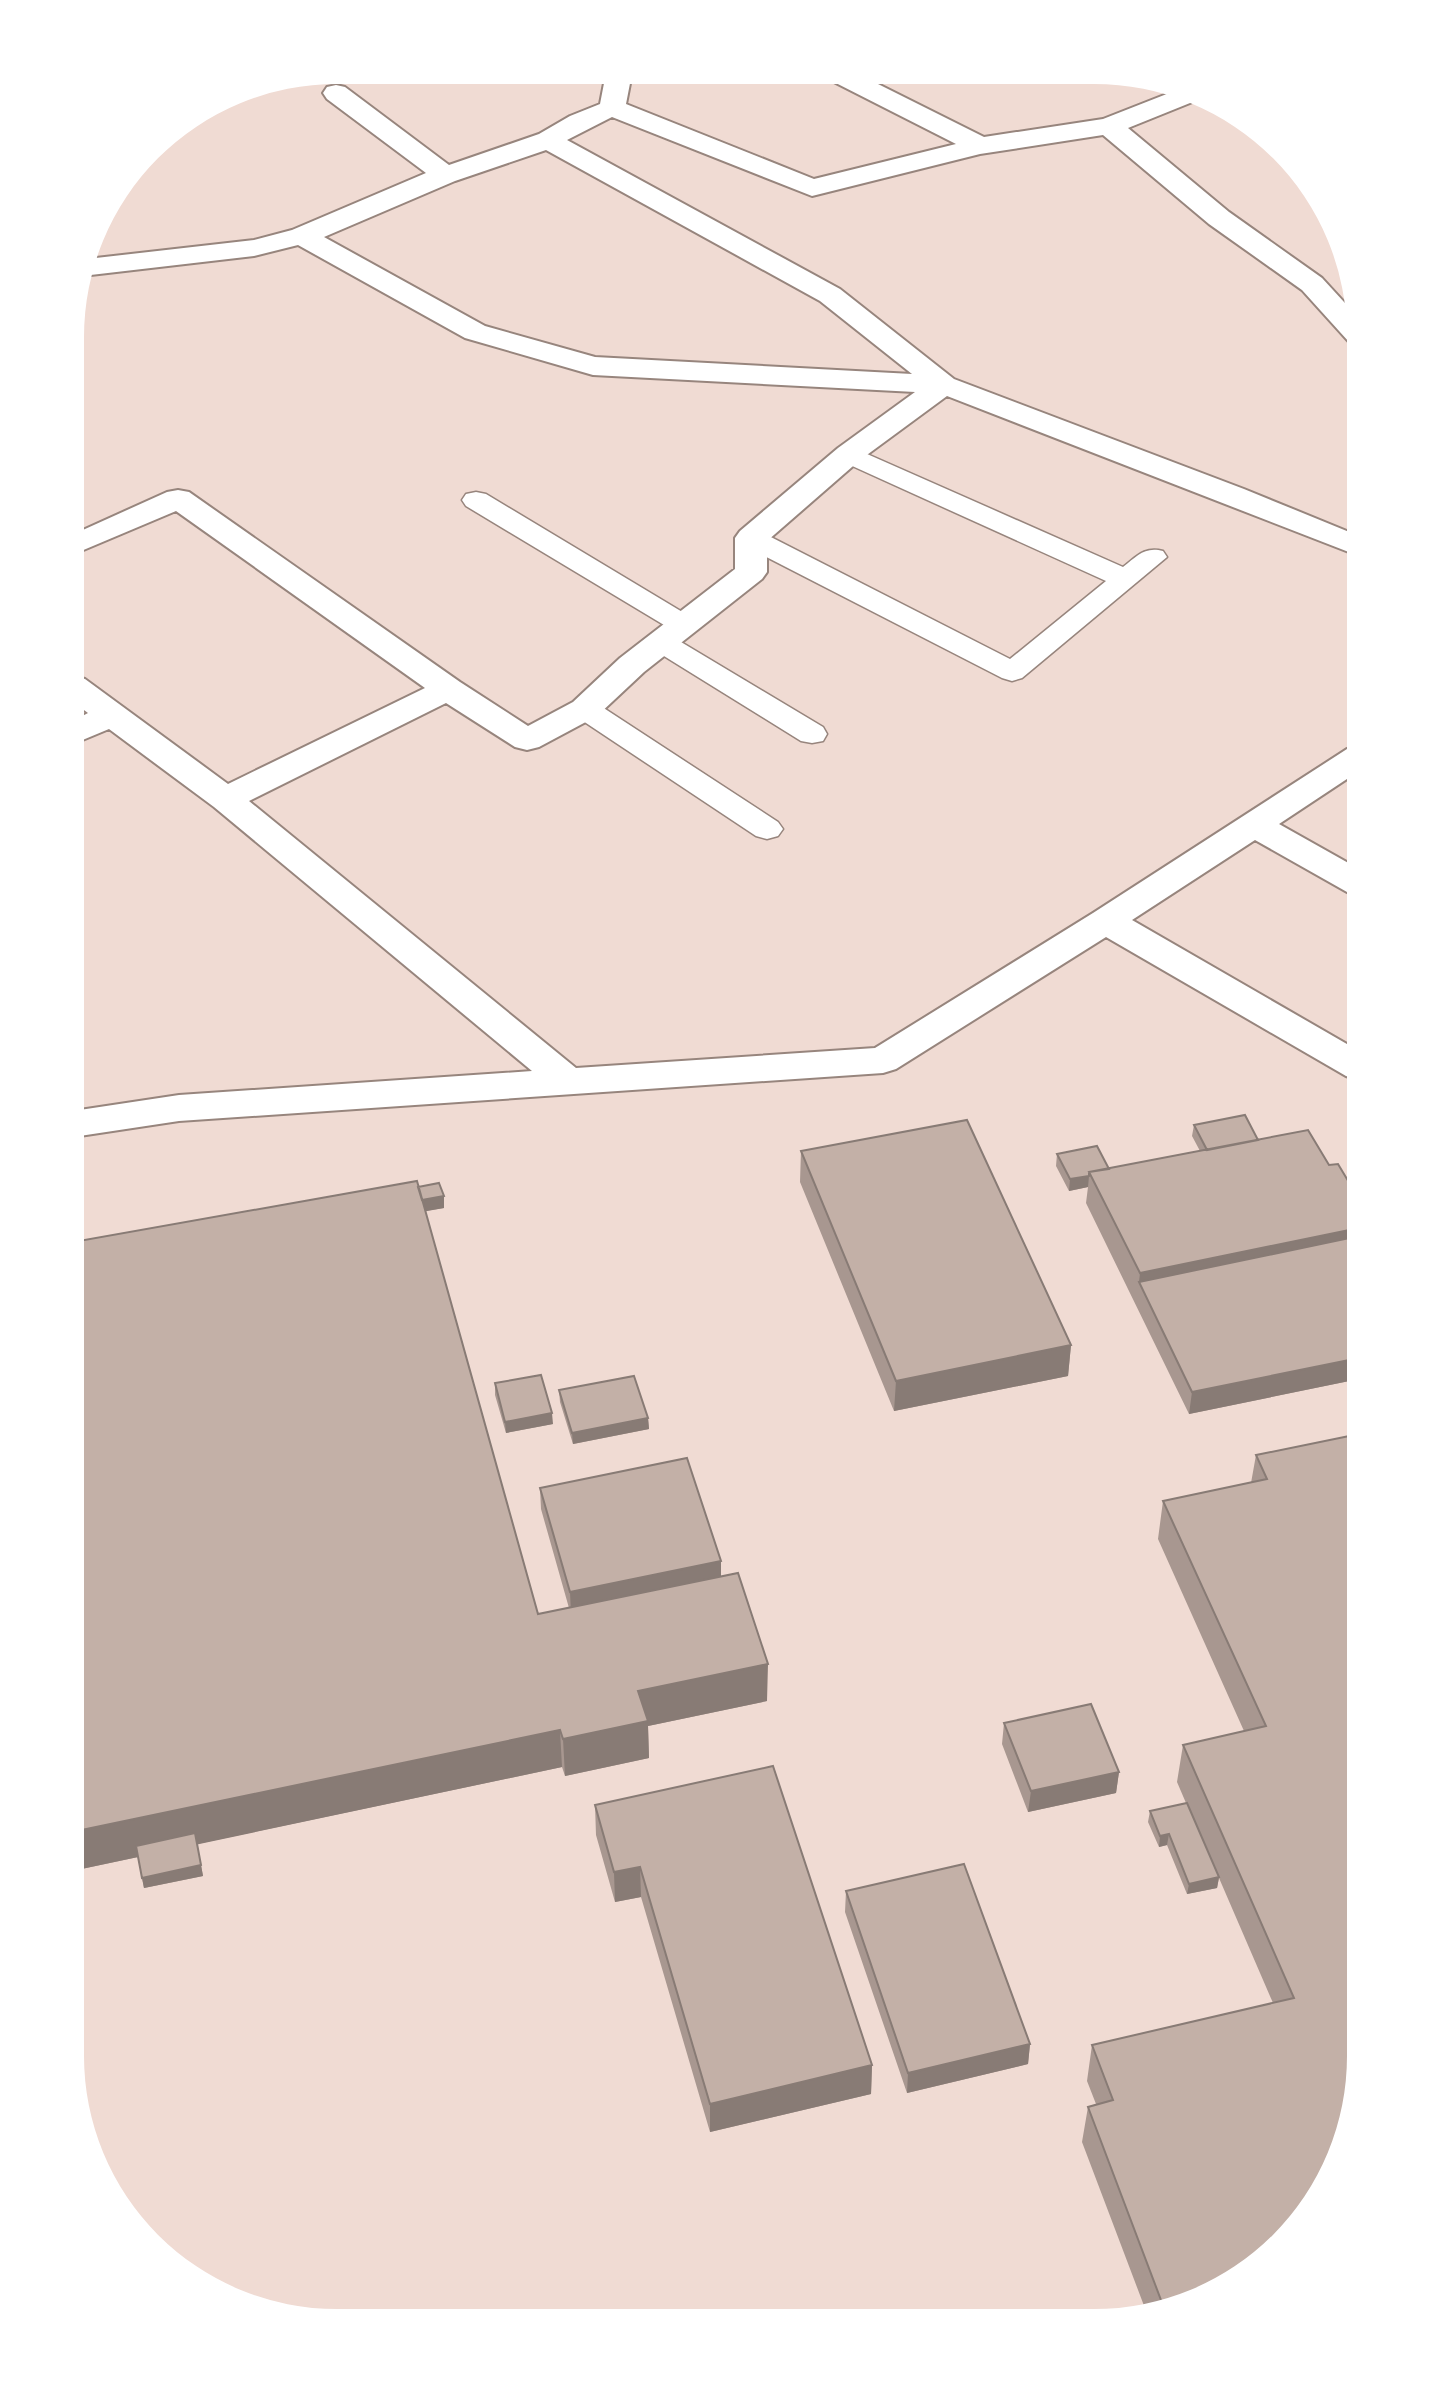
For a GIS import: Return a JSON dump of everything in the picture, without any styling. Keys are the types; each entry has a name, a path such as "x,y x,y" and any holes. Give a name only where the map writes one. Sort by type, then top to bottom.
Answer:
{"street":[{"path":"612,108 617,84"},
{"path":"857,84 980,146"},
{"path":"336,93 445,176"},
{"path":"94,267 254,247 302,236 445,176 548,140 579,122 612,108 812,188 980,146 1109,127 1179,98"},
{"path":"1109,127 1219,218 1312,284 1346,322"},
{"path":"548,140 830,295 944,385 1233,495 1347,542"},
{"path":"302,236 475,332 593,366 944,385"},
{"path":"84,541 178,499 448,689 527,740 585,709 672,634 751,572 751,538 849,454 944,385"},
{"path":"226,799 448,689"},
{"path":"84,693 226,799 568,1081"},
{"path":"84,729 112,714"},
{"path":"84,1122 179,1108 883,1060 1107,921 1347,765"},
{"path":"1254,824 1347,877"},
{"path":"1107,921 1347,1060"}],"lane":[{"path":"849,454 1126,579"},
{"path":"476,500 812,734"},
{"path":"751,538 1012,672 1153,557"},
{"path":"585,709 767,829"}],"building":[{"path":"1245,1115 1258,1140 1207,1150 1194,1125"},
{"path":"967,1120 1071,1345 896,1381 801,1151"},
{"path":"1308,1130 1329,1165 1338,1164 1347,1179 1347,1230 1140,1273 1089,1172"},
{"path":"1097,1146 1109,1169 1070,1179 1057,1154"},
{"path":"417,1181 538,1614 738,1573 768,1664 638,1691 648,1721 563,1739 560,1730 84,1829 84,1240"},
{"path":"439,1183 444,1196 422,1200 418,1187"},
{"path":"1347,1239 1347,1360 1192,1392 1139,1282"},
{"path":"541,1375 552,1413 505,1422 495,1383"},
{"path":"634,1376 648,1418 572,1433 559,1390"},
{"path":"1347,1436 1345,2089 1328,2153 1313,2183 1284,2223 1248,2257 1221,2275 1191,2290 1161,2300 1088,2107 1113,2100 1092,2045 1294,1998 1183,1745 1266,1726 1163,1501 1267,1479 1256,1455"},
{"path":"687,1458 721,1561 570,1592 540,1488"},
{"path":"1091,1704 1119,1772 1031,1791 1004,1723"},
{"path":"773,1766 872,2065 710,2104 640,1867 614,1872 595,1805"},
{"path":"1187,1803 1219,1877 1189,1884 1169,1834 1160,1836 1150,1811"},
{"path":"195,1833 201,1865 142,1878 136,1846"},
{"path":"964,1864 1030,2044 908,2073 846,1891"}]}
